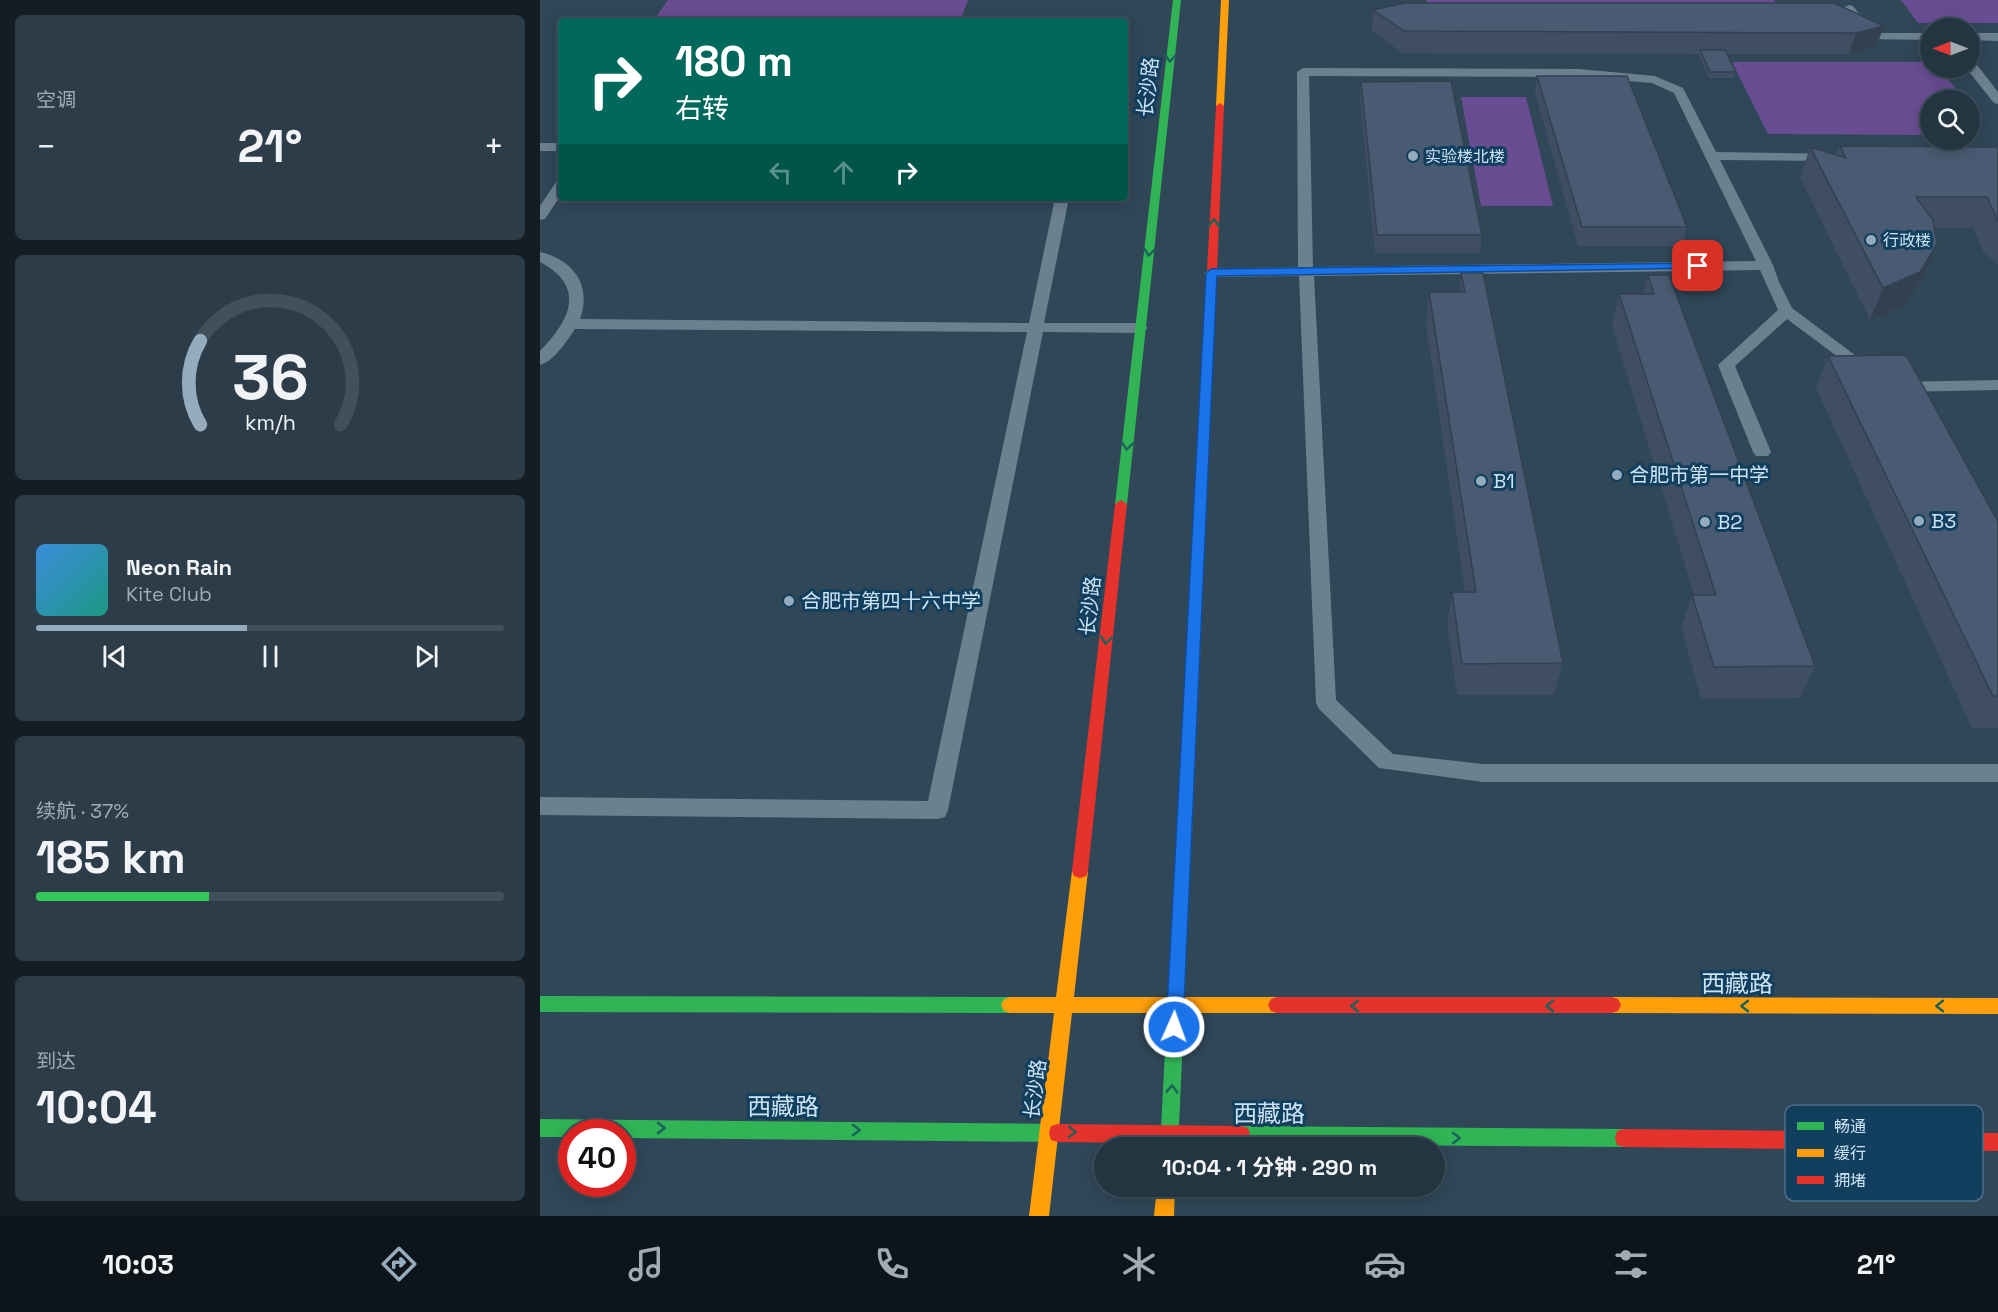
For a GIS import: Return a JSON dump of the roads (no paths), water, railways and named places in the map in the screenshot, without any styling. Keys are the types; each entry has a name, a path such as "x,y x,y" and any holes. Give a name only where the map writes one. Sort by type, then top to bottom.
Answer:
{"street":[{"name":"长沙路","path":"1039,1216 1065,1006 1177,0"},
{"path":"1170,1137 1225,0"},
{"name":"西藏路","path":"540,1004 1998,1006"},
{"name":"西藏路","path":"540,1128 1050,1131 1122,1137"},
{"name":"西藏路","path":"1445,1141 1785,1142"},
{"name":"西藏路","path":"1983,1142 1998,1142"},
{"path":"1164,1216 1165,1197"}],"lane":[{"path":"1849,8 1871,36 1920,37"},
{"path":"1980,37 1998,37"},
{"path":"1998,385 1892,387 1786,311 1713,156 1679,91 1655,80 1579,73 1303,72 1306,271 1326,703 1387,762 1483,773 1998,773"},
{"path":"1980,77 1998,100"},
{"path":"540,147 558,147"},
{"path":"1713,156 1848,157"},
{"path":"540,216 558,189"},
{"path":"540,806 937,810 1061,201"},
{"path":"540,256 558,264 575,284 578,296 577,309 563,337 540,360"},
{"path":"1211,273 1766,265"},
{"path":"1762,452 1726,365 1786,311"},
{"path":"570,324 1140,328"}],"place":[{"name":"实验楼北楼","path":"1413,156"},
{"name":"行政楼","path":"1871,240"},
{"name":"合肥市第一中学","path":"1617,475"},
{"name":"B1","path":"1481,481"},
{"name":"B3","path":"1919,521"},
{"name":"B2","path":"1705,522"},
{"name":"合肥市第四十六中学","path":"789,601"}]}
